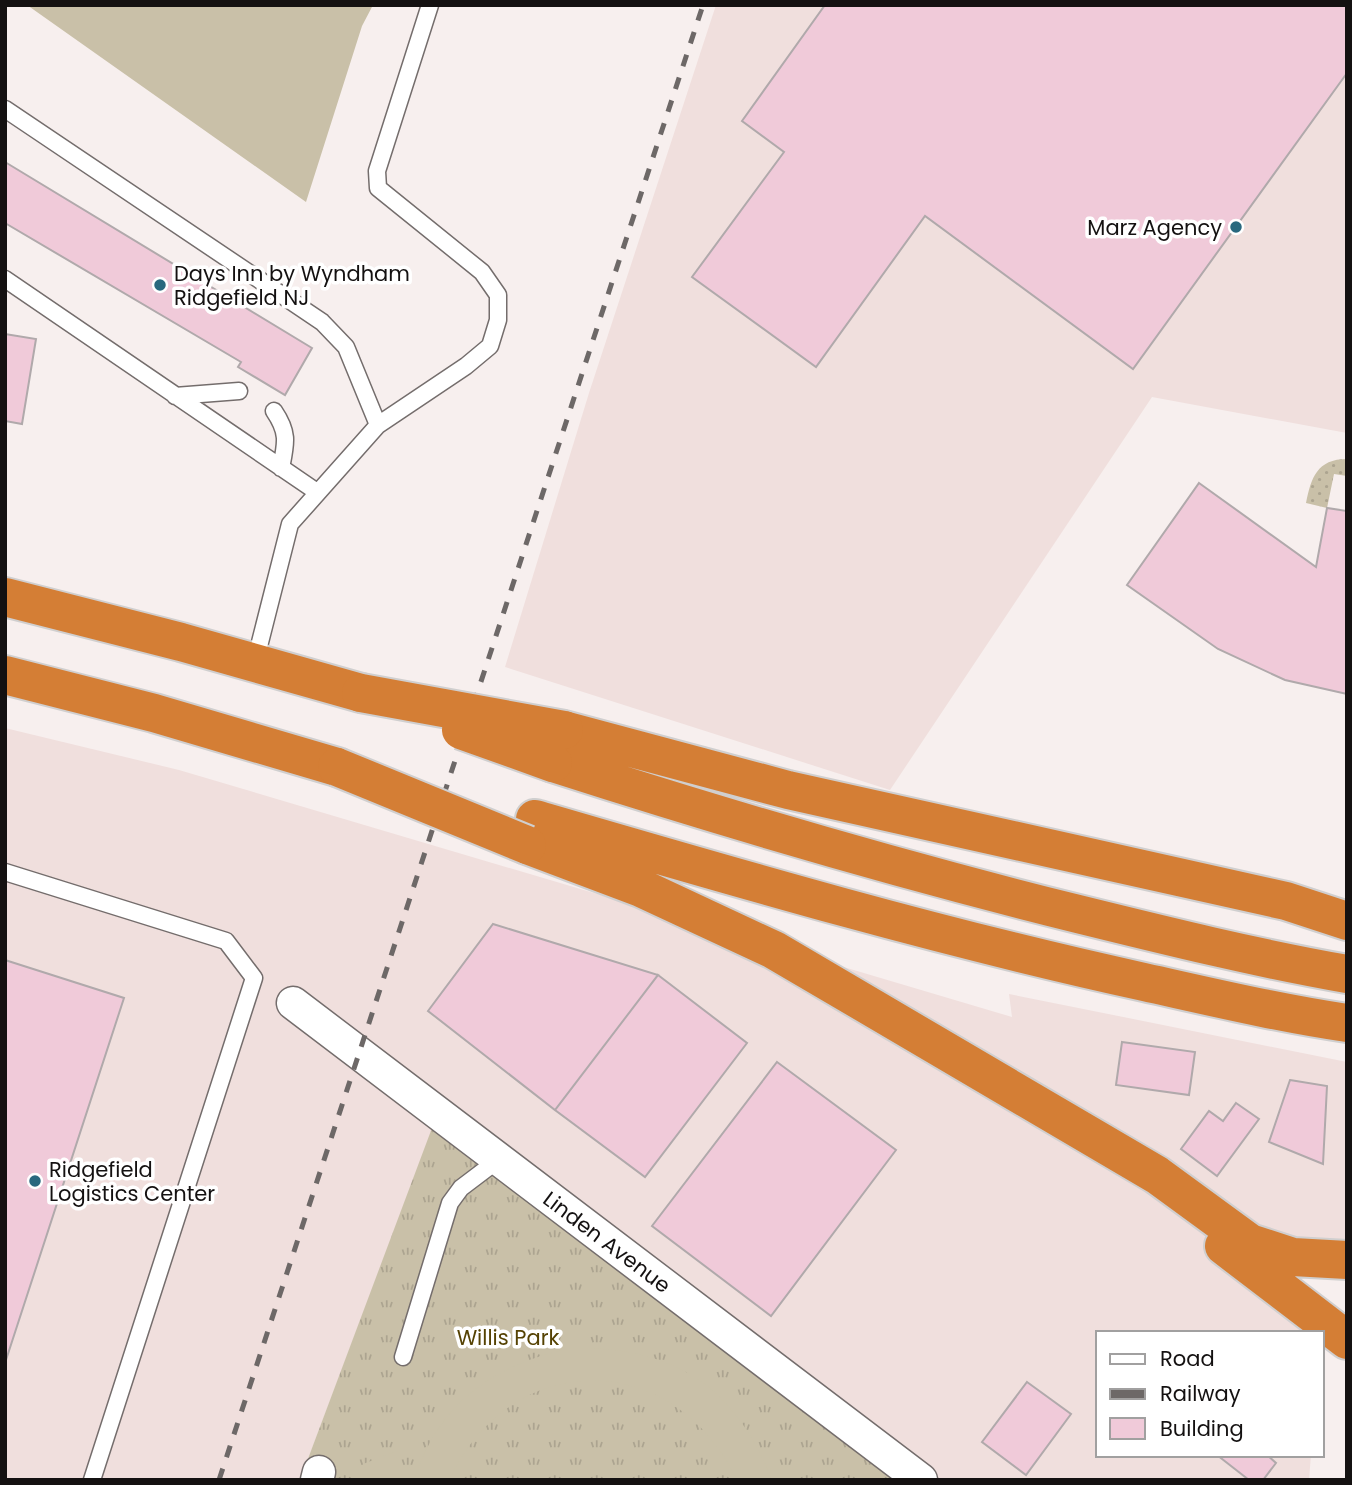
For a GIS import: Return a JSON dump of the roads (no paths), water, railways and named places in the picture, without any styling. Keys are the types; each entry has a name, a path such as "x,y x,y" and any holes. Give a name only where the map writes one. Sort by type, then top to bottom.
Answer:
{"highway":[{"path":"5,597 255,662 559,747 788,790 1286,901 1347,921"},
{"path":"5,675 154,713 337,767 531,832 698,869 974,943 1264,1008 1347,1023"},
{"path":"559,747 757,827 964,885 1160,934 1341,973"},
{"path":"531,832 641,888 737,932 846,991 1157,1175 1250,1244 1293,1257 1347,1260"},
{"path":"1286,901 1347,899"},
{"path":"1069,1122 1147,1187 1347,1340"}],"street":[{"name":"Linden Avenue","path":"293,1003 921,1480"}],"lane":[{"path":"255,662 290,524 378,425 490,346 498,320 498,295 482,272 378,188 377,171 430,5"},
{"path":"5,109 322,322 346,347 378,425"},
{"path":"5,279 317,492"},
{"path":"176,396 239,391"},
{"path":"274,411 285,427 281,468"},
{"path":"5,872 226,941 254,978 92,1480"},
{"path":"403,1357 450,1203 461,1188 498,1160"}],"railway":[{"path":"219,1480 703,5"}],"place":[{"name":"Marz Agency","path":"1236,227"},
{"name":"Days Inn by Wyndham Ridgefield NJ","path":"160,285"},
{"name":"Ridgefield Logistics Center","path":"35,1181"}],"park label":[{"name":"Willis Park","path":"508,1337"}]}
